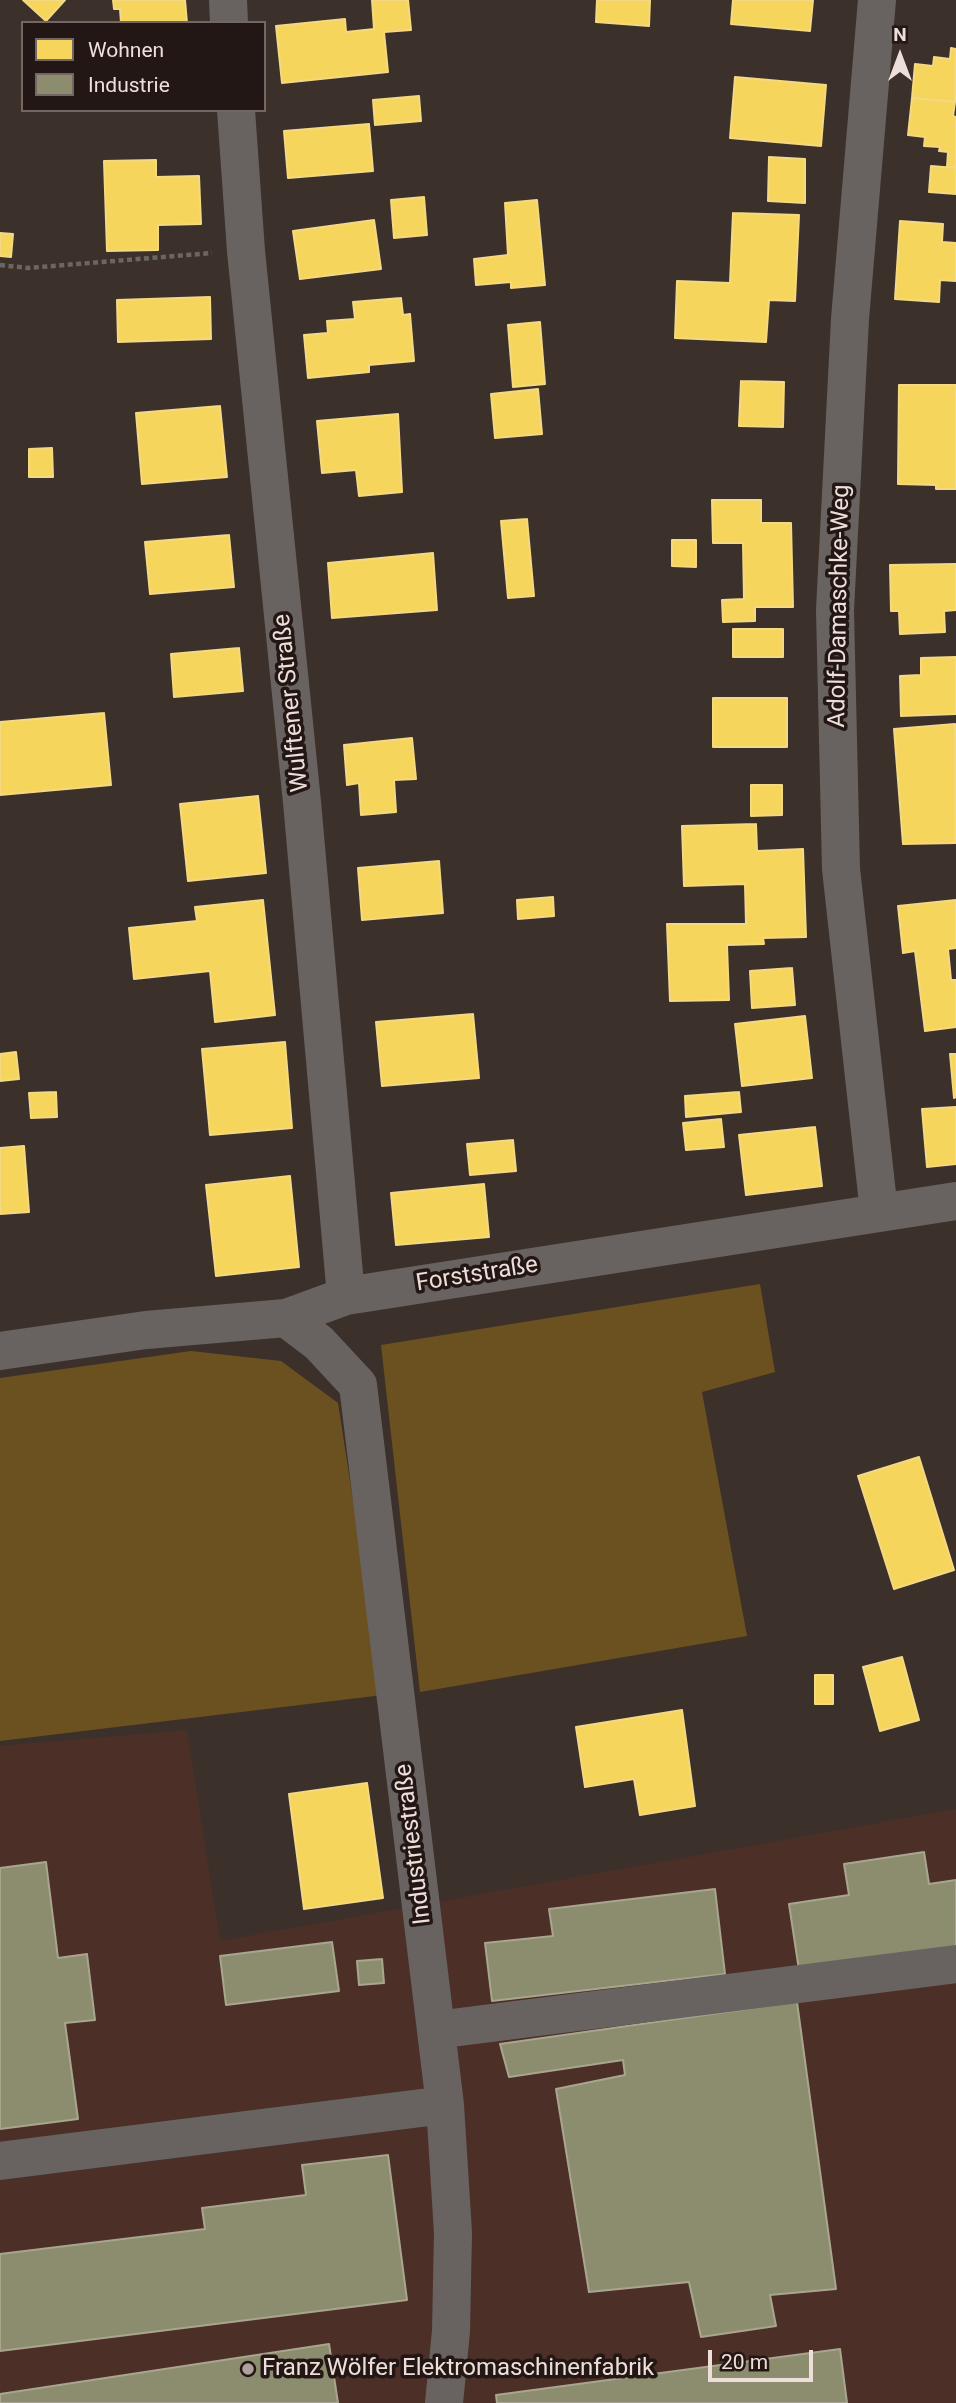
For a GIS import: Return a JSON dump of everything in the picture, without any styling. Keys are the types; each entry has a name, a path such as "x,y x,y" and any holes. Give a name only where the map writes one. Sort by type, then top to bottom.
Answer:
{"street":[{"path":"228,0 229,21"},
{"name":"Adolf-Damaschke-Weg","path":"877,0 850,319 835,610 841,869 878,1212"},
{"name":"Wulftener Straße","path":"236,112 246,251 302,802 346,1296"},
{"name":"Forststraße","path":"0,1351 146,1329 286,1318 346,1296 956,1201"},
{"name":"Industriestraße","path":"286,1318 319,1343 358,1385 445,2105 453,2233 451,2332 444,2403"},
{"path":"436,2030 956,1964"},
{"path":"0,2161 445,2105"}],"path":[{"path":"0,265 28,268 246,251"}],"shaded area":[{"path":"760,1284 775,1372 702,1392 747,1636 420,1692 381,1345"},
{"path":"191,1351 281,1361 338,1403 383,1695 0,1741 0,1378"},
{"path":"187,1730 220,1941 956,1809 956,2403 0,2403 0,1746"}],"building: Wohnen":[{"path":"23,0 65,0 46,21"},
{"path":"113,0 185,0 187,21 121,21 120,9 114,9"},
{"path":"372,0 408,0 411,30 384,32 388,72 282,83 276,26 345,19 346,32 374,29"},
{"path":"597,0 650,0 649,26 596,22"},
{"path":"733,0 813,0 810,31 731,24"},
{"path":"951,48 956,49 955,102 912,98 915,64 933,66 934,57 950,59"},
{"path":"735,77 826,85 821,146 730,138"},
{"path":"419,96 421,121 375,125 373,100"},
{"path":"912,98 955,102 953,116 956,117 956,168 947,167 948,152 939,151 940,147 924,146 925,137 908,135"},
{"path":"369,124 373,171 288,178 284,131"},
{"path":"769,157 805,159 805,203 768,201"},
{"path":"156,160 156,177 199,176 201,224 158,225 158,250 107,251 104,161"},
{"path":"931,166 956,168 956,194 929,192"},
{"path":"424,197 427,235 394,238 391,200"},
{"path":"537,200 545,285 511,288 511,282 476,285 474,259 508,255 505,203"},
{"path":"733,213 799,215 795,301 769,300 766,342 675,338 677,281 730,283"},
{"path":"374,220 381,269 300,279 293,231"},
{"path":"900,221 943,224 942,242 956,243 956,281 940,280 939,302 895,299"},
{"path":"0,233 13,234 11,257 0,256"},
{"path":"210,297 211,339 118,342 117,300"},
{"path":"401,298 403,315 410,314 414,361 369,365 369,372 308,378 304,335 328,333 327,321 355,319 353,302"},
{"path":"540,322 545,384 513,387 508,325"},
{"path":"741,381 784,382 783,427 739,426"},
{"path":"899,385 956,385 956,489 936,489 936,485 898,484"},
{"path":"538,389 542,434 495,438 491,394"},
{"path":"220,406 227,477 142,484 136,413"},
{"path":"398,414 402,492 359,496 356,470 322,473 317,421"},
{"path":"52,448 53,477 29,477 29,449"},
{"path":"712,500 761,500 761,523 791,523 793,607 755,607 755,621 723,622 722,600 744,599 743,543 713,543"},
{"path":"527,519 534,596 508,598 501,521"},
{"path":"229,535 234,587 150,594 145,542"},
{"path":"672,540 696,540 696,567 672,566"},
{"path":"433,553 437,610 332,618 328,563"},
{"path":"956,564 956,610 944,611 945,632 900,634 899,611 891,611 890,565"},
{"path":"733,629 783,629 783,657 733,657"},
{"path":"239,648 243,691 174,697 171,654"},
{"path":"956,657 956,714 901,716 900,676 921,675 921,658"},
{"path":"713,698 787,698 787,747 713,747"},
{"path":"104,713 111,785 0,795 0,722"},
{"path":"955,724 956,843 903,844 894,729"},
{"path":"412,738 416,779 394,780 396,812 361,815 359,783 347,785 344,745"},
{"path":"751,785 782,785 782,815 751,816"},
{"path":"258,796 266,873 188,881 180,804"},
{"path":"756,824 757,851 803,849 806,937 763,938 764,944 727,945 729,1000 670,1001 667,924 746,924 745,884 684,886 682,826"},
{"path":"439,861 443,913 362,920 358,868"},
{"path":"553,897 554,916 518,919 517,900"},
{"path":"263,900 275,1015 215,1022 210,971 134,979 129,928 197,921 195,907"},
{"path":"956,900 956,948 948,949 951,980 956,980 956,1027 925,1031 915,951 903,953 898,906"},
{"path":"792,968 795,1005 752,1008 750,971"},
{"path":"473,1014 479,1078 382,1086 376,1022"},
{"path":"805,1016 812,1078 742,1086 735,1024"},
{"path":"285,1042 292,1128 210,1135 202,1049"},
{"path":"16,1052 19,1079 0,1081 0,1054"},
{"path":"950,1054 956,1054 954,1098"},
{"path":"56,1092 57,1117 31,1118 29,1093"},
{"path":"739,1092 741,1112 686,1117 685,1096"},
{"path":"956,1107 956,1164 927,1167 922,1109"},
{"path":"721,1119 724,1147 686,1150 683,1123"},
{"path":"815,1127 822,1186 746,1195 739,1135"},
{"path":"513,1140 516,1171 470,1175 467,1144"},
{"path":"24,1146 29,1212 0,1214 0,1148"},
{"path":"290,1176 299,1267 216,1276 206,1185"},
{"path":"484,1184 489,1237 396,1245 391,1193"},
{"path":"919,1457 954,1570 894,1589 858,1476"},
{"path":"902,1657 919,1720 880,1731 863,1667"},
{"path":"815,1675 833,1675 833,1704 815,1704"},
{"path":"682,1710 695,1806 640,1815 634,1779 585,1787 576,1727"},
{"path":"367,1783 383,1898 304,1909 289,1794"}],"building: Industrie":[{"path":"924,1852 929,1884 956,1880 956,1947 799,1970 789,1904 849,1895 844,1864"},
{"path":"46,1862 58,1958 87,1954 95,2020 65,2023 78,2119 0,2129 0,1868"},
{"path":"715,1889 725,1974 492,2001 485,1943 553,1936 549,1909"},
{"path":"332,1942 339,1991 226,2005 220,1956"},
{"path":"382,1959 384,1983 359,1985 357,1961"},
{"path":"797,2002 836,2289 770,2295 776,2326 701,2337 689,2282 589,2292 556,2089 625,2075 623,2060 509,2077 500,2044"},
{"path":"388,2155 407,2300 0,2351 0,2254 205,2229 202,2208 306,2195 302,2165"},
{"name":"Franz Wölfer Elektromaschinenfabrik","path":"329,2344 338,2403 0,2403 0,2394"},
{"path":"840,2349 847,2403 497,2403 496,2395"}],"place":[{"name":"Franz Wölfer Elektromaschinenfabrik","path":"248,2369"}]}
